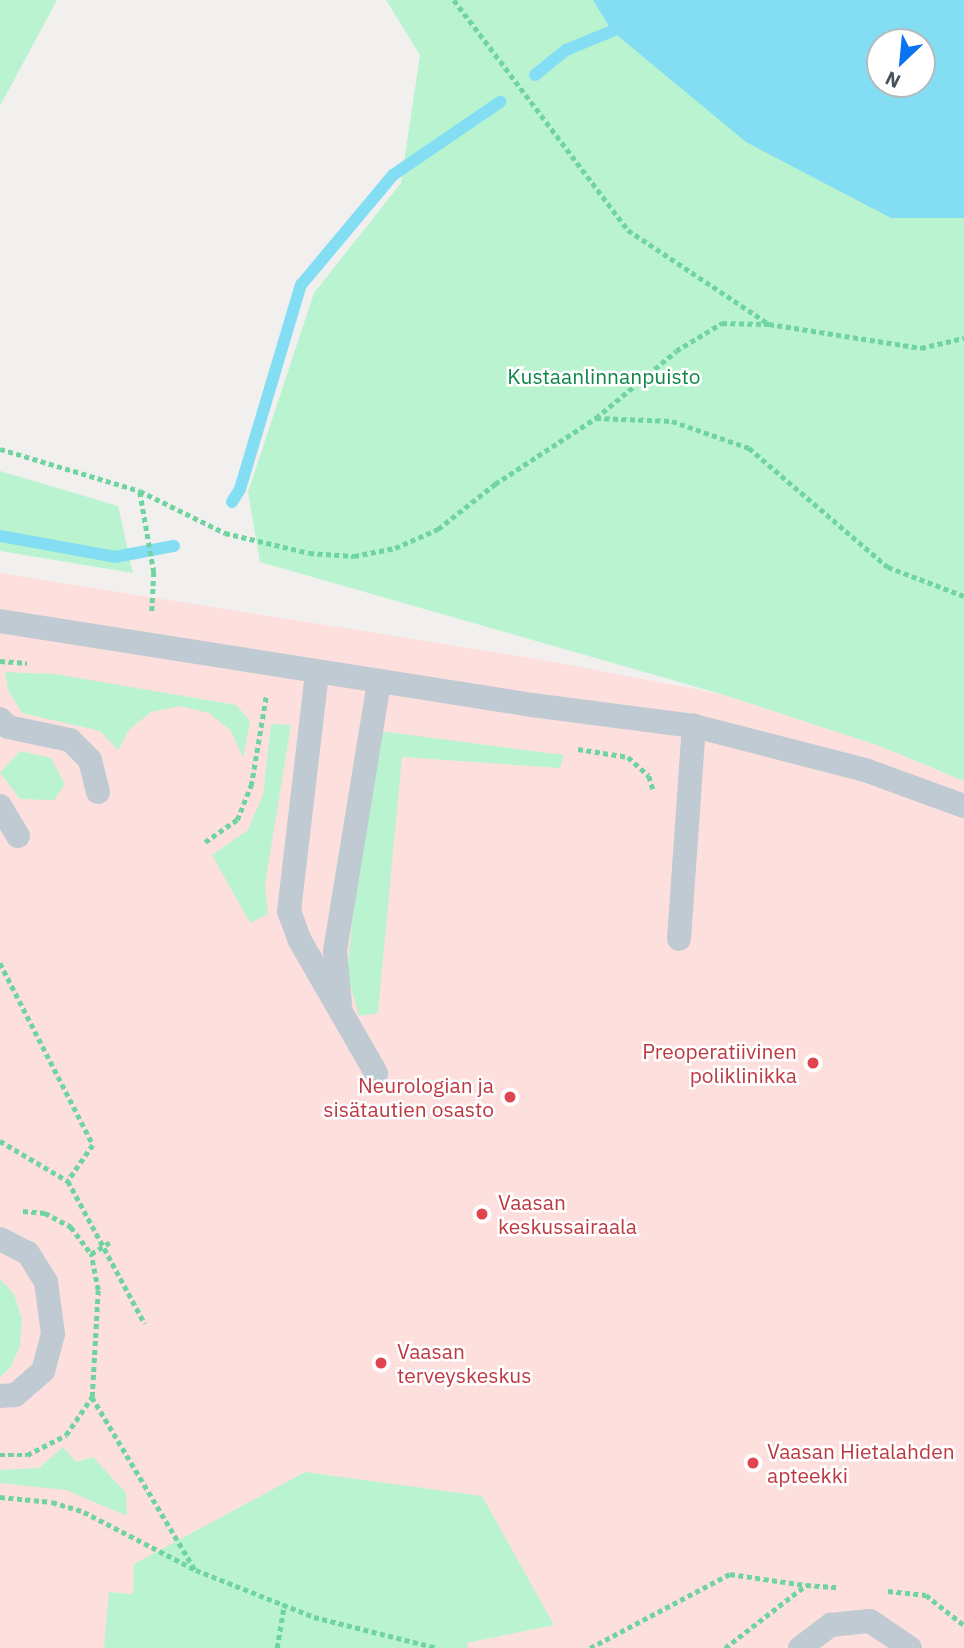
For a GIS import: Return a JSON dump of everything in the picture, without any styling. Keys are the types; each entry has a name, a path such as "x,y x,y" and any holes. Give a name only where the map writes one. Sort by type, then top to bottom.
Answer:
{"lane":[{"path":"0,621 317,673 694,726 865,770 964,806"},
{"path":"317,673 289,911 299,939 376,1073"},
{"path":"341,1011 335,951 379,682"},
{"path":"0,719 8,727 70,740 90,760 98,792"},
{"path":"679,939 694,726"},
{"path":"0,806 18,836"},
{"path":"0,1239 28,1253 46,1282 52,1334 43,1371 15,1395 0,1396"},
{"path":"800,1648 831,1625 870,1621 910,1648"}],"path":[{"path":"454,0 628,230 769,324"},
{"path":"0,449 140,492 225,533 309,553 355,556 396,548 438,529 495,484 596,418 676,351 722,323 769,324 921,348 964,338"},
{"path":"596,418 672,421 748,448 888,567 964,596"},
{"path":"140,492 154,572"},
{"path":"205,842 237,820 251,786 266,696"},
{"path":"0,963 93,1145 68,1181"},
{"path":"0,1141 68,1181 145,1324"},
{"path":"20,1211 45,1213 71,1227 91,1254 110,1242"},
{"path":"92,1397 195,1570"},
{"path":"0,1497 52,1502 84,1512 195,1570 314,1618 437,1648"},
{"path":"590,1648 730,1574 806,1585"},
{"path":"277,1648 284,1605"}],"shaded area":[{"name":"Vaasan keskussairaala","path":"0,573 544,660 721,694 877,745 964,781 964,1648 0,1648"}],"green space":[{"path":"0,0 57,0 0,106"},
{"name":"Kustaanlinnanpuisto","path":"386,0 772,0 866,73 866,98 936,98 936,78 964,67 964,781 877,745 721,694 260,562 248,492 314,293 401,183 420,55"},
{"path":"0,471 118,506 133,573 0,551"},
{"path":"5,672 55,674 236,705 250,721 243,758 231,731 209,713 180,706 151,712 129,730 118,750 100,731 22,713 8,690"},
{"path":"271,724 291,725 265,884 268,914 250,923 212,855 248,830 263,795"},
{"path":"380,731 564,755 560,768 402,757 378,1013 359,1016 347,974 360,850"},
{"path":"20,751 51,758 65,784 54,800 20,799 0,773"},
{"path":"0,1279 14,1294 22,1319 20,1346 11,1367 0,1377"},
{"path":"63,1447 76,1462 93,1457 126,1493 127,1516 66,1490 0,1483 0,1470 39,1468"},
{"path":"305,1472 482,1496 554,1625 467,1643 468,1648 104,1648 109,1592 133,1594 134,1564"}],"water":[{"path":"593,0 964,0 964,218 891,218 746,142 612,31"}],"waterway":[{"path":"535,75 566,50 612,31"},
{"path":"232,502 240,489 301,285 393,175 500,102"},
{"path":"0,536 115,557 174,546"}],"place":[{"name":"Preoperatiivinen poliklinikka","path":"813,1063"},
{"name":"Neurologian ja sisätautien osasto","path":"510,1097"},
{"name":"Vaasan keskussairaala","path":"482,1214"},
{"name":"Vaasan terveyskeskus","path":"381,1363"},
{"name":"Vaasan Hietalahden apteekki","path":"753,1463"}]}
